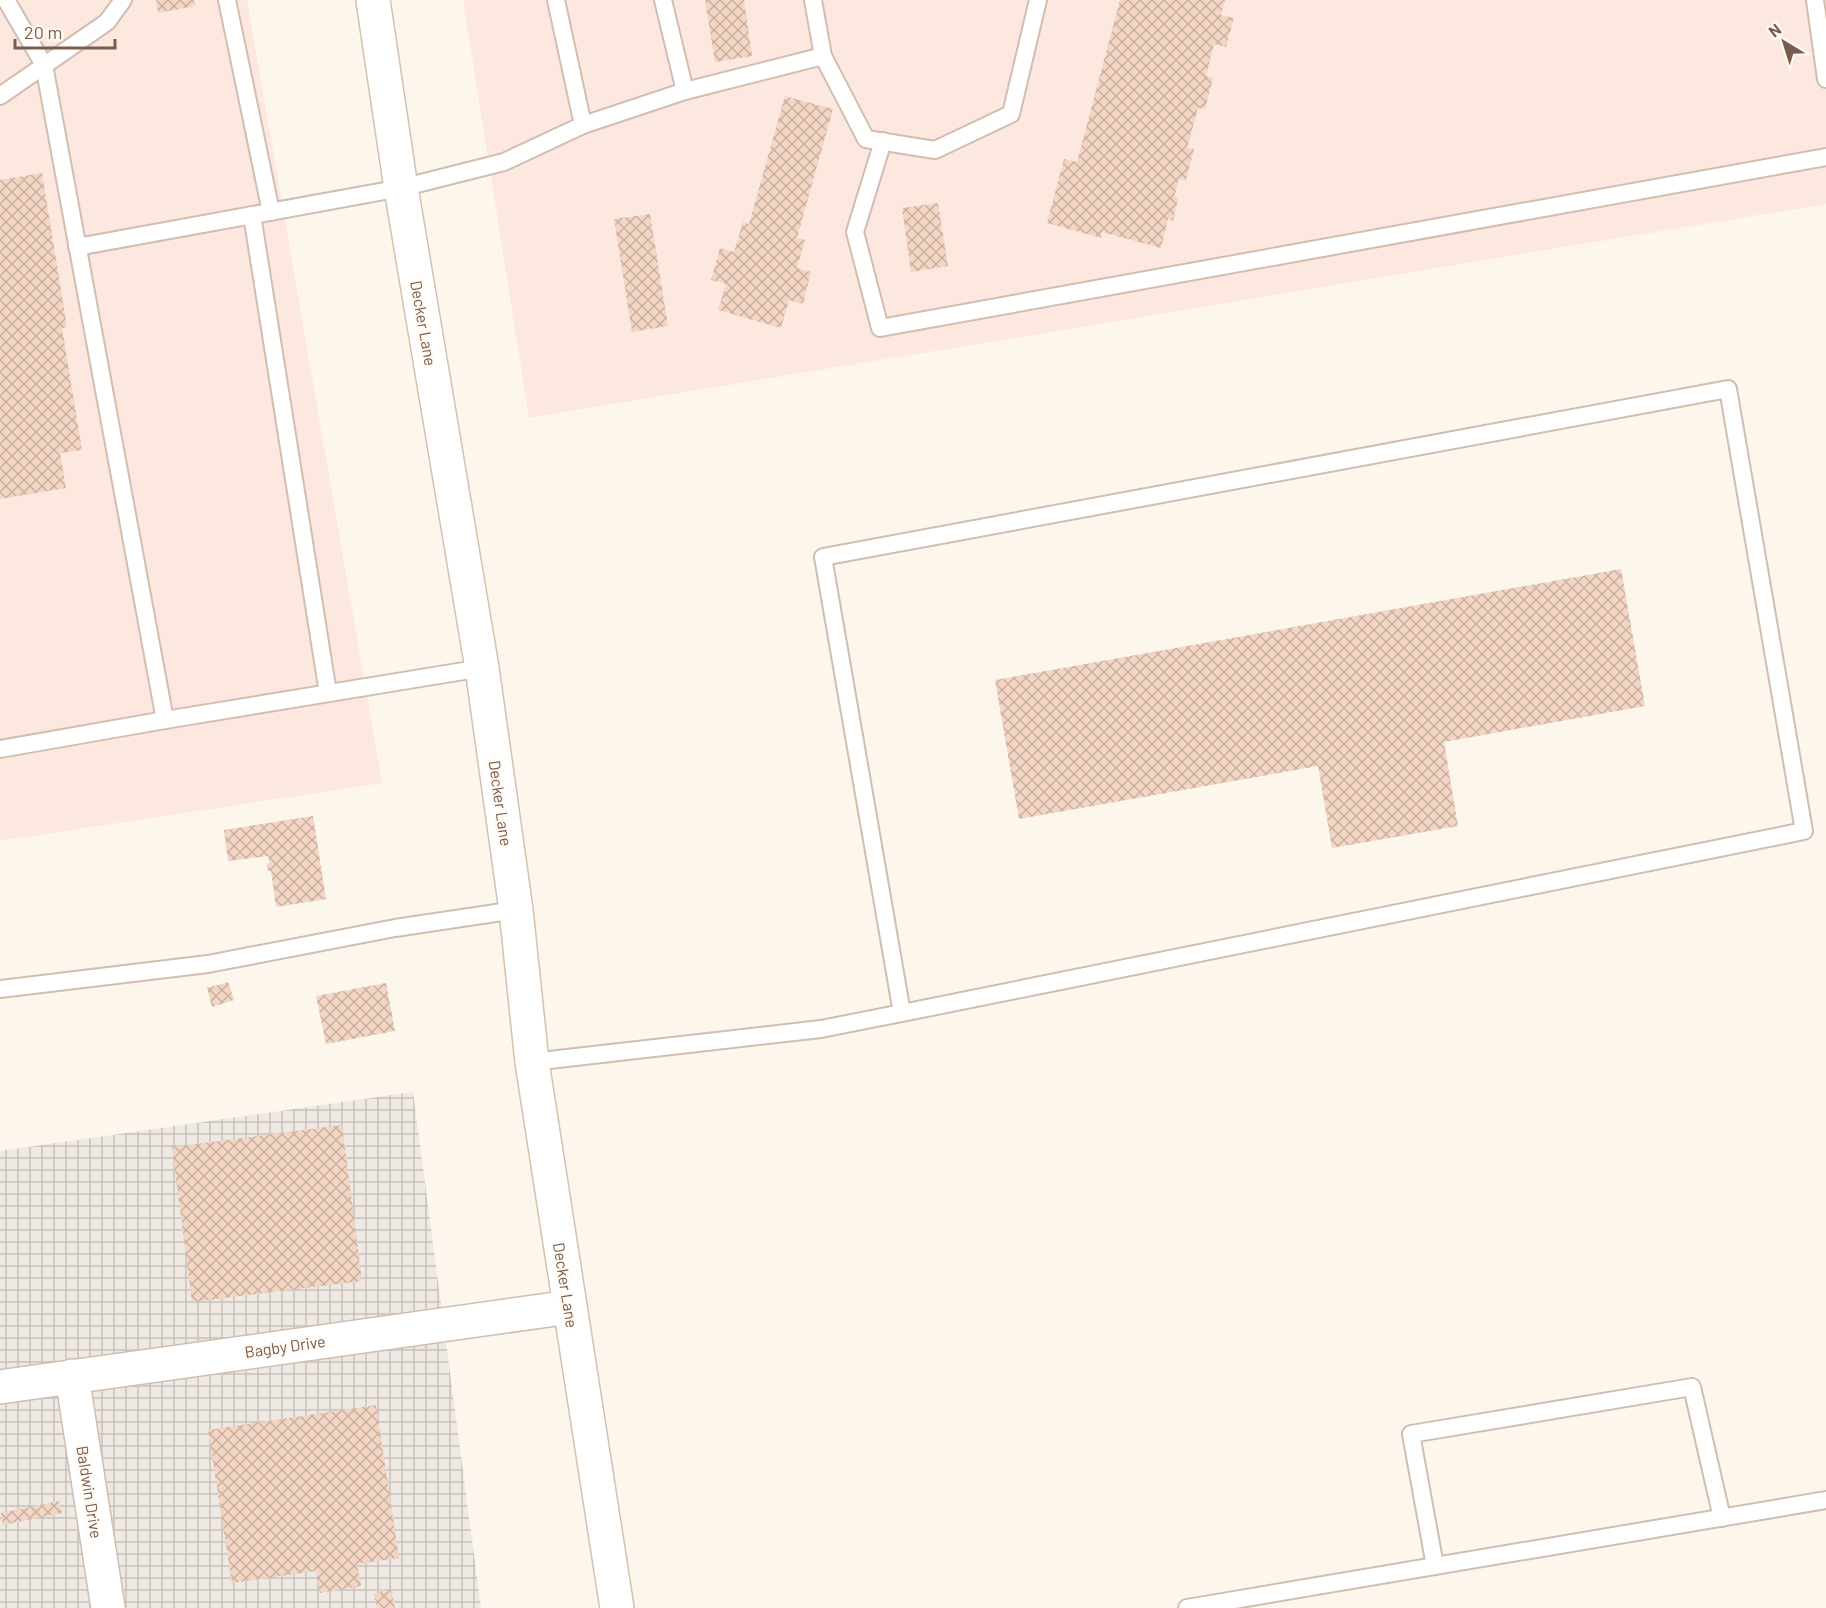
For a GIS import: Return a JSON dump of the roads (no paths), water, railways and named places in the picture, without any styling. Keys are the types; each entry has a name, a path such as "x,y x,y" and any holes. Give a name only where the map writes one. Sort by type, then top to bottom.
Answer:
{"main road":[{"name":"Decker Lane","path":"373,0 401,188 482,668 516,910 532,1062 617,1608"},
{"name":"Bagby Drive","path":"0,1387 570,1307"},
{"name":"Baldwin Drive","path":"72,1376 108,1608"}],"lane":[{"path":"6,0 44,65 165,720"},
{"path":"0,96 107,22 123,0"},
{"path":"227,0 271,212"},
{"path":"556,0 583,125"},
{"path":"663,0 685,91"},
{"path":"813,0 823,56 866,139 935,150 1011,114 1038,0"},
{"path":"1815,0 1826,79"},
{"path":"77,247 401,188 504,162 583,125 685,91 823,56"},
{"path":"883,141 855,232 880,328 1826,157"},
{"path":"252,215 328,693"},
{"path":"532,1062 821,1029 902,1013 1804,831 1728,389 823,557 902,1013"},
{"path":"0,749 482,668"},
{"path":"0,989 208,964 395,928 516,910"},
{"path":"1435,1566 1411,1434 1434,1430 1692,1387 1722,1518"},
{"path":"1187,1608 1826,1500"}]}
